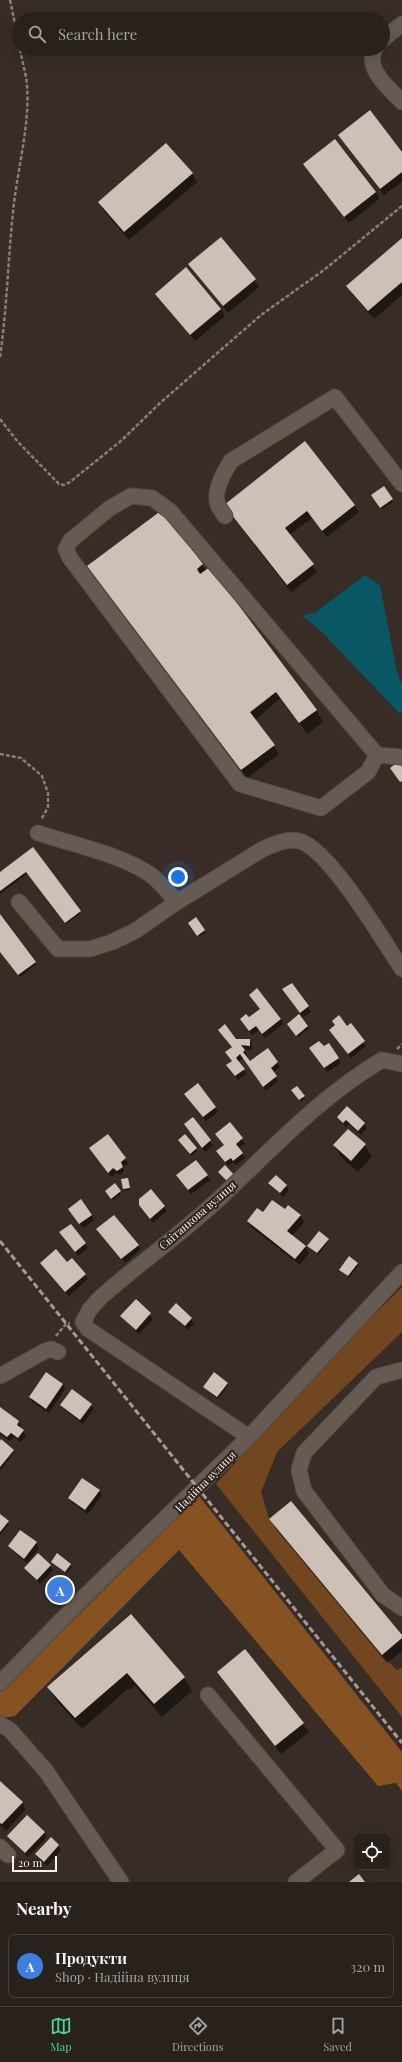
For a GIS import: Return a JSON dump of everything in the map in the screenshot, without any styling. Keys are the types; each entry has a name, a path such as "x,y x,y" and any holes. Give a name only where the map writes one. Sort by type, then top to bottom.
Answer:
{"street":[{"path":"390,33 402,24"},
{"path":"374,56 372,63 377,74 402,102"},
{"path":"225,516 217,505 218,493 225,470 231,461 335,397 402,484"},
{"path":"377,754 368,772 321,808 240,784 70,558 66,549 70,541 110,508 131,496 152,498 170,511 377,754 402,757"},
{"path":"38,833 108,855 136,866 151,876 177,902"},
{"path":"19,902 58,949 90,949 112,942 135,931 177,902 263,849 277,843 298,841 319,852 332,867 402,969"},
{"name":"Світанкова вулиця","path":"84,1320 90,1309 100,1298 220,1198 278,1141 334,1092 382,1060 402,1064"},
{"name":"Надійна вулиця","path":"0,1683 85,1596 250,1436 402,1272"},
{"path":"84,1320 88,1329 250,1436"},
{"path":"0,1376 31,1357 55,1351"},
{"path":"402,1370 376,1377 304,1453 299,1470 304,1491 383,1595 402,1608"},
{"path":"208,1695 337,1850 296,1882"},
{"path":"0,1724 10,1730 46,1771 121,1882"}],"path":[{"path":"10,0 13,12"},
{"path":"0,357 8,291 16,183 24,132 27,85 21,56"},
{"path":"0,419 18,442 59,484 64,485 70,482 122,440 160,402 261,314 324,270 402,206"},
{"path":"0,754 21,758 42,776 48,793 48,807 41,818 38,833"},
{"path":"55,1351 55,1338 66,1324 84,1320"}],"shaded area":[{"path":"402,1287 402,1332 277,1452 261,1492 269,1519 382,1655 397,1670 402,1667 402,1717 216,1484 328,1360"},
{"path":"199,1496 402,1752 402,1791 396,1783 378,1786 179,1550 15,1716 0,1718 0,1692"}],"water":[{"path":"365,575 380,585 397,672 402,685 402,712 399,713 321,631 302,616 316,612"}],"building":[{"path":"370,110 402,152 402,172 380,189 338,135"},
{"path":"335,139 376,192 344,217 303,164"},
{"path":"166,143 193,173 124,232 98,202"},
{"path":"221,237 256,279 223,306 188,264"},
{"path":"402,238 402,282 368,311 346,286"},
{"path":"186,267 221,309 190,335 155,294"},
{"path":"305,441 355,505 322,531 307,511 285,528 314,564 287,585 224,505"},
{"path":"384,486 393,499 380,508 371,495"},
{"path":"162,510 203,564 197,569 200,574 210,567 317,710 299,723 276,692 250,712 275,745 241,770 87,566"},
{"path":"398,762 402,767 402,781 400,782 390,768"},
{"path":"33,847 81,911 65,923 26,872 0,891 0,872"},
{"path":"0,914 36,962 18,975 0,952"},
{"path":"196,917 205,930 197,936 188,923"},
{"path":"292,983 309,1006 300,1013 282,989"},
{"path":"257,988 281,1019 262,1034 256,1026 249,1031 240,1019 246,1014 249,1017 260,1009 249,995"},
{"path":"299,1014 308,1026 296,1036 287,1024"},
{"path":"339,1015 347,1026 351,1023 365,1041 348,1054 329,1030 335,1025 332,1021"},
{"path":"225,1024 236,1039 250,1039 250,1046 241,1045 245,1050 243,1052 250,1061 268,1048 278,1062 271,1068 277,1076 263,1087 240,1054 236,1058 245,1069 235,1076 226,1065 232,1061 225,1052 232,1047 218,1030"},
{"path":"319,1041 324,1046 329,1043 339,1058 324,1068 309,1048"},
{"path":"198,1083 216,1107 203,1117 184,1094"},
{"path":"297,1086 305,1096 299,1100 291,1090"},
{"path":"347,1106 365,1123 358,1131 346,1120 343,1123 337,1117"},
{"path":"193,1117 211,1140 202,1148 184,1124"},
{"path":"230,1122 243,1138 236,1144 243,1153 233,1161 231,1158 225,1162 216,1151 224,1145 215,1134"},
{"path":"348,1129 366,1144 351,1161 333,1145"},
{"path":"108,1134 126,1158 121,1162 123,1167 117,1171 113,1168 108,1173 89,1148"},
{"path":"185,1134 197,1148 190,1154 178,1140"},
{"path":"196,1160 208,1175 188,1190 176,1175"},
{"path":"225,1165 236,1177 229,1183 218,1172"},
{"path":"276,1175 287,1185 280,1193 268,1183"},
{"path":"128,1178 130,1188 123,1189 121,1179"},
{"path":"115,1183 121,1191 111,1199 105,1191"},
{"path":"151,1189 165,1206 150,1219 139,1205 139,1199"},
{"path":"81,1199 92,1215 79,1224 68,1209"},
{"path":"272,1200 285,1209 288,1205 301,1215 287,1231 306,1246 295,1259 247,1221 257,1208 263,1212"},
{"path":"114,1215 139,1245 121,1259 96,1229"},
{"path":"71,1224 86,1243 75,1252 59,1232"},
{"path":"319,1231 329,1239 317,1253 307,1246"},
{"path":"56,1249 67,1262 72,1258 86,1274 65,1292 40,1263"},
{"path":"349,1256 358,1263 348,1276 339,1270"},
{"path":"136,1299 151,1313 136,1330 120,1316"},
{"path":"176,1303 192,1318 185,1326 168,1312"},
{"path":"46,1372 63,1384 46,1409 29,1397"},
{"path":"214,1372 228,1383 217,1397 203,1387"},
{"path":"72,1389 92,1404 80,1420 60,1405"},
{"path":"0,1407 19,1421 17,1425 24,1430 18,1438 11,1433 7,1437 0,1432"},
{"path":"1,1439 14,1450 0,1467 0,1441"},
{"path":"82,1478 100,1490 85,1510 68,1498"},
{"path":"291,1501 402,1635 402,1638 382,1655 269,1519"},
{"path":"0,1514 9,1521 0,1532"},
{"path":"20,1530 37,1542 24,1559 8,1546"},
{"path":"38,1553 51,1565 37,1580 24,1568"},
{"path":"57,1553 71,1564 65,1572 51,1562"},
{"path":"61,1585 65,1590 60,1595 55,1591"},
{"path":"131,1614 185,1677 154,1704 127,1673 75,1718 47,1687"},
{"path":"245,1649 304,1723 275,1746 217,1672"},
{"path":"0,1781 23,1802 2,1824 0,1823"},
{"path":"27,1815 45,1832 25,1853 7,1836"},
{"path":"51,1837 59,1845 44,1862 35,1854"},
{"path":"359,1874 365,1882 349,1882"}],"railway":[{"path":"0,1241 402,1743"}],"place":[{"name":"Продукти","path":"60,1590"}]}
